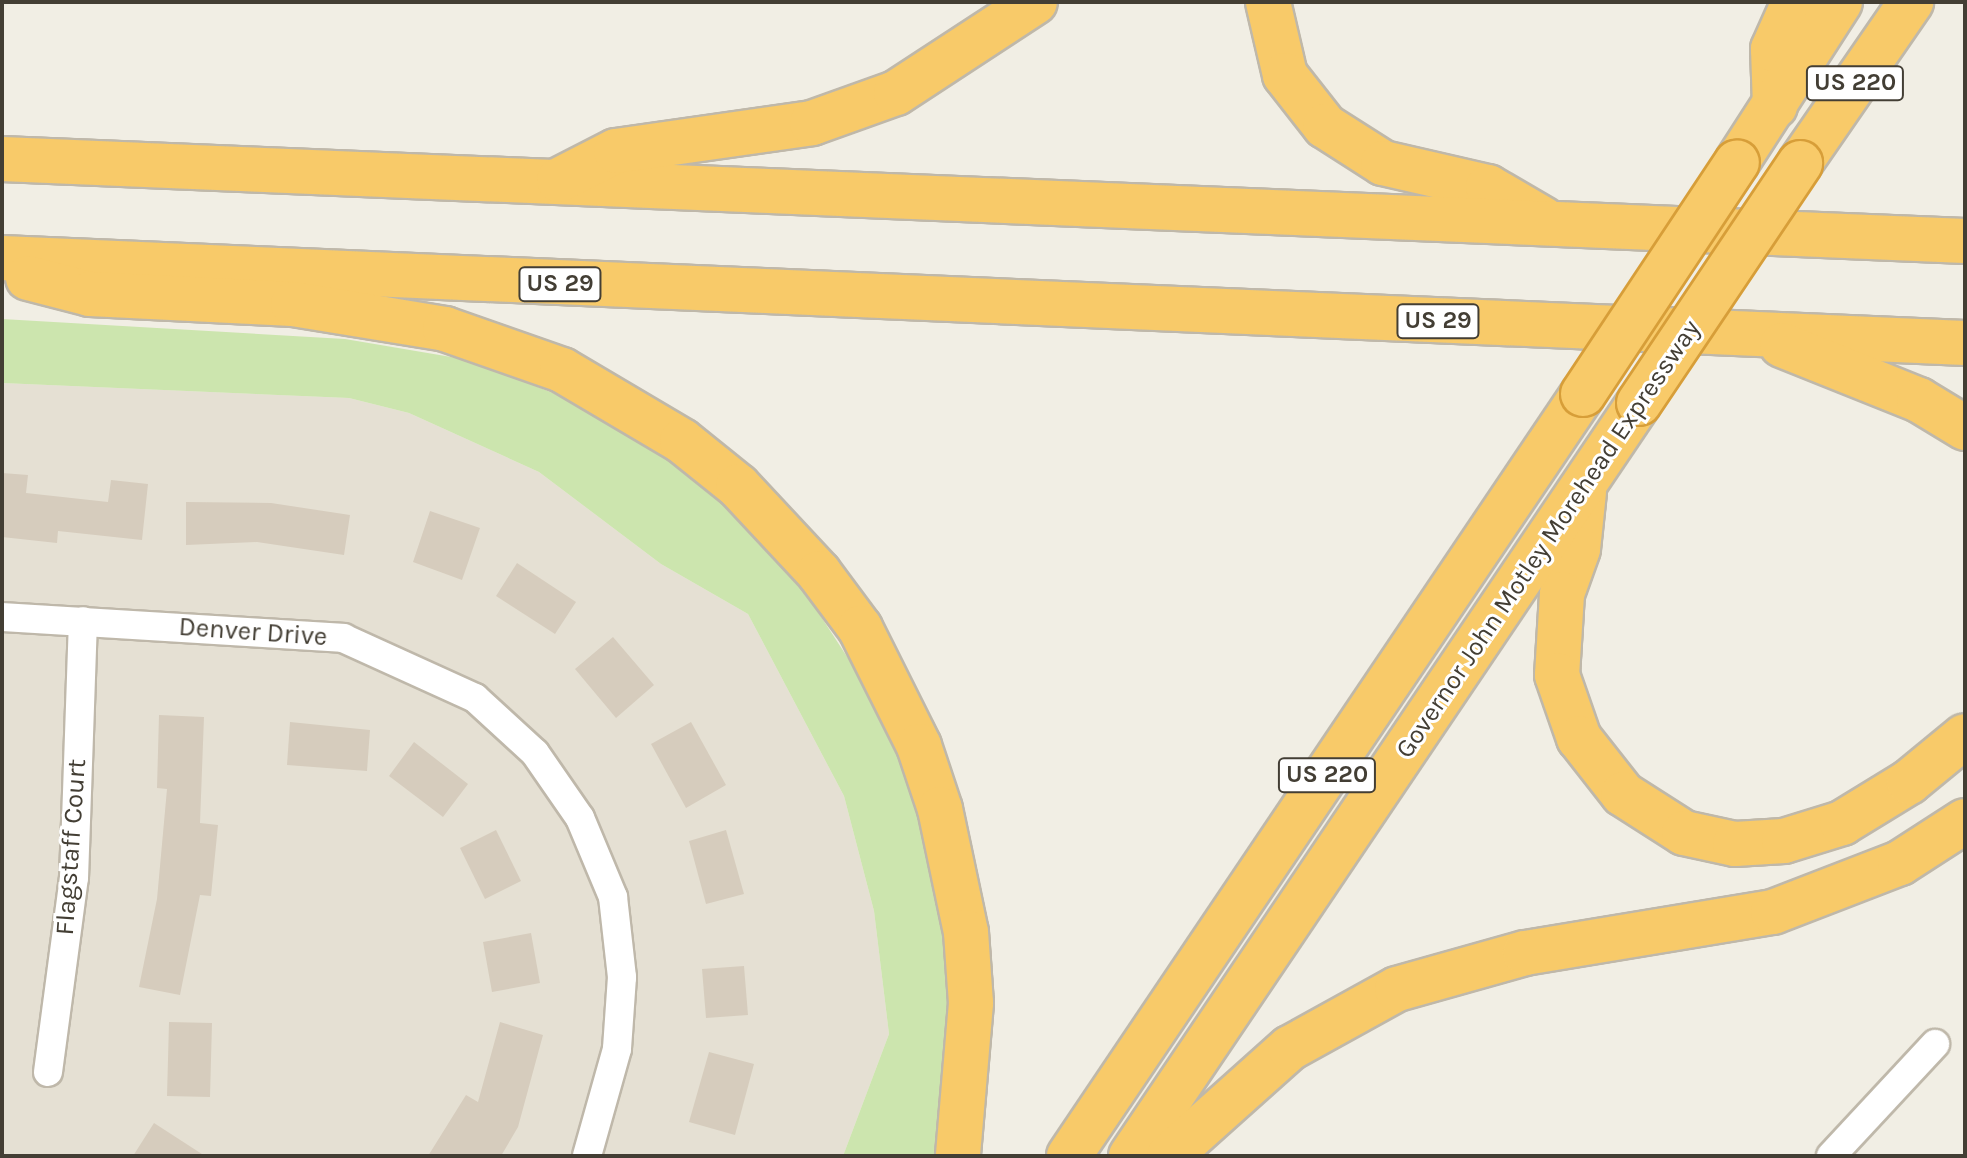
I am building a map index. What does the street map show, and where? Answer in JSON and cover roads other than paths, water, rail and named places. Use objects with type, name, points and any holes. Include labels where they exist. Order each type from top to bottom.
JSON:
[{"type":"highway","points":[[554,183],[616,151],[812,123],[896,93],[1035,2]]},
{"type":"highway","points":[[1268,2],[1285,75],[1325,126],[1383,163],[1488,187],[1548,222]]},
{"type":"highway","points":[[1775,106],[1773,49],[1794,2]]},
{"type":"highway","name":"Governor John Motley Morehead Expressway","points":[[1069,1156],[1583,394],[1775,106],[1840,2]]},
{"type":"highway","name":"Governor John Motley Morehead Expressway","points":[[1131,1156],[1911,2]]},
{"type":"highway","points":[[2,159],[1965,241]]},
{"type":"highway","name":"US 29","points":[[2,258],[1965,343]]},
{"type":"highway","points":[[2,272],[90,294],[293,304],[445,329],[562,370],[682,441],[738,486],[819,573],[860,628],[908,721],[940,809],[966,932],[971,1003],[958,1156]]},
{"type":"highway","points":[[1758,335],[1919,400],[1965,428]]},
{"type":"highway","points":[[1585,482],[1578,549],[1562,594],[1557,675],[1579,738],[1623,794],[1684,833],[1735,844],[1784,841],[1842,823],[1909,782],[1965,736]]},
{"type":"highway","points":[[1169,1156],[1290,1048],[1397,989],[1525,953],[1773,912],[1888,868],[1965,821]]},
{"type":"street","name":"Denver Drive","points":[[2,617],[343,638],[475,698],[535,753],[580,818],[613,897],[622,977],[617,1049],[587,1156]]},
{"type":"street","name":"Flagstaff Court","points":[[48,1072],[74,878],[83,621]]},
{"type":"street","points":[[1831,1156],[1935,1044]]}]
